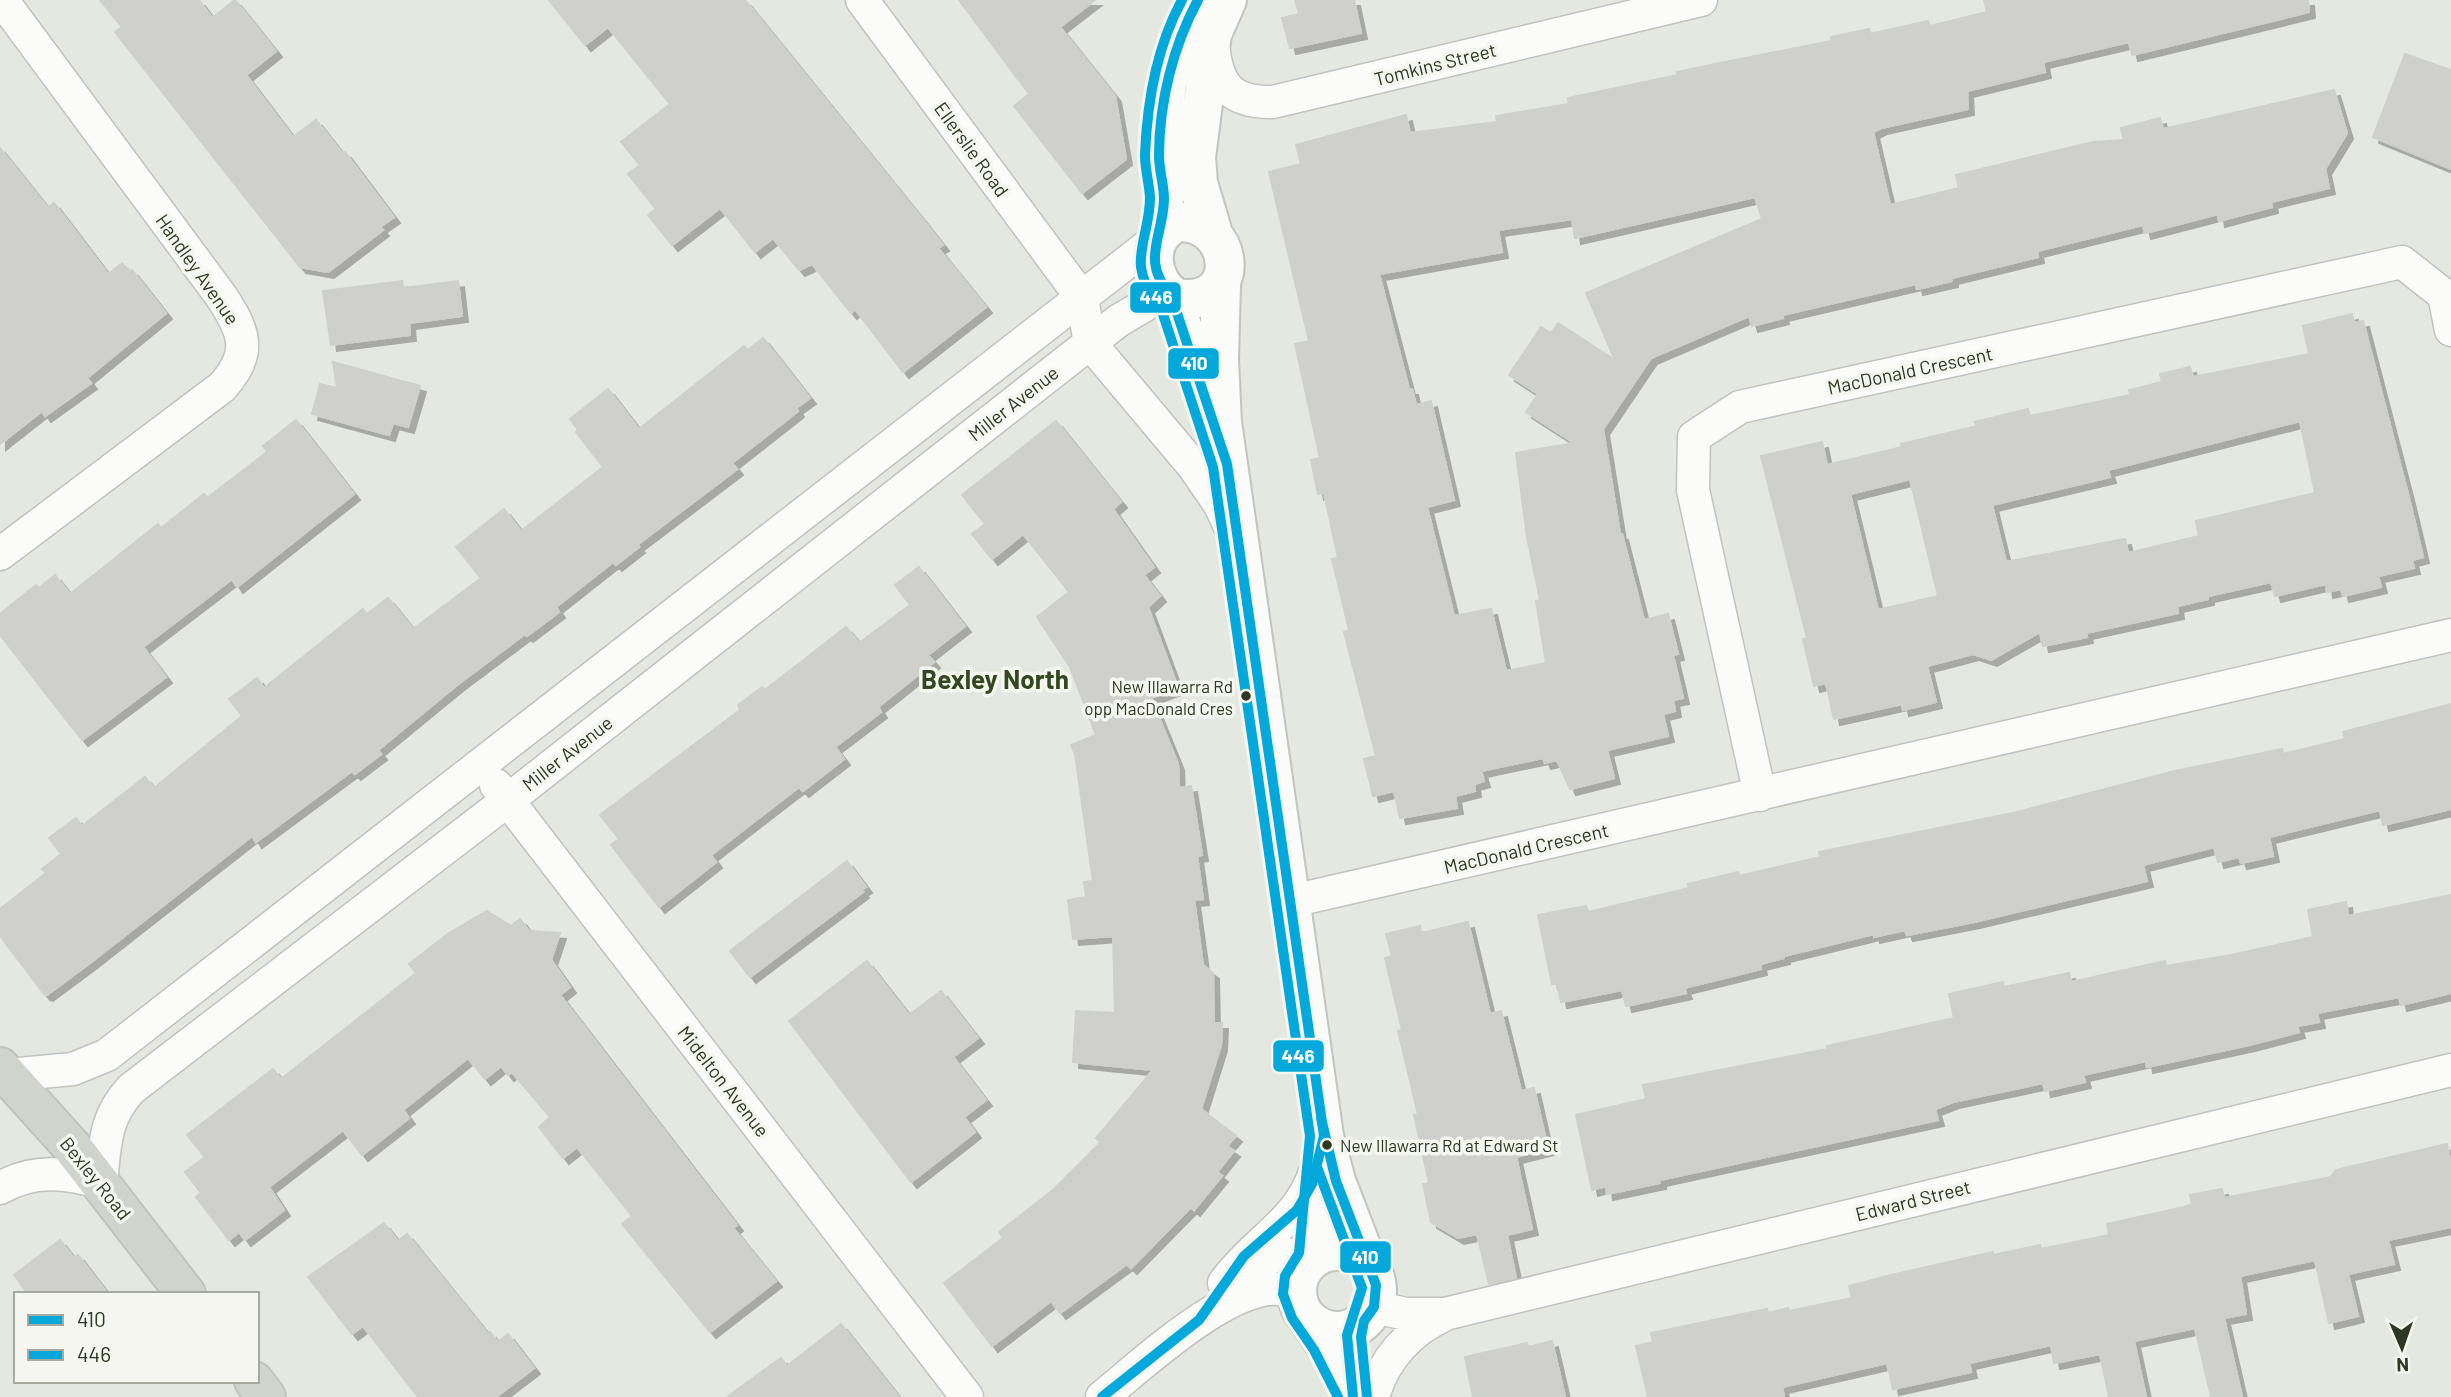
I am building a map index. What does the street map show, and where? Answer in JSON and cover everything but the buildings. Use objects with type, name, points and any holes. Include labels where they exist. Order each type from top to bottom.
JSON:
[{"type":"main road","points":[[1227,464],[1215,418],[1169,293],[1159,282],[1153,265],[1164,199],[1159,156],[1167,82],[1186,22],[1212,11],[1195,168],[1214,237],[1223,256],[1220,397],[1227,464],[1324,1136],[1370,1300],[1354,1328],[1333,1330],[1318,1325],[1306,1283],[1324,1136]]},
{"type":"main road","points":[[1159,236],[1172,224],[1185,222],[1203,227],[1214,237]]},
{"type":"main road","points":[[1169,293],[1182,299],[1197,299],[1214,292],[1222,284]]},
{"type":"main road","name":"Bexley Road","points":[[4,1071],[101,1183],[184,1292]]},
{"type":"main road","points":[[1306,1283],[1327,1253],[1344,1253],[1362,1262],[1370,1300],[1361,1346],[1367,1397]]},
{"type":"main road","points":[[1306,1283],[1353,1397]]},
{"type":"street","name":"Handley Avenue","points":[[0,554],[222,387],[239,366],[243,353],[238,324],[221,296],[2,0]]},
{"type":"street","name":"Ellerslie Road","points":[[862,0],[1082,298]]},
{"type":"street","name":"Tomkins Street","points":[[1212,11],[1217,67],[1231,92],[1251,102],[1291,99],[1701,0]]},
{"type":"street","name":"Miller Avenue","points":[[4,1071],[72,1069],[107,1055],[1159,236]]},
{"type":"street","name":"MacDonald Crescent","points":[[1760,795],[1693,489],[1694,438],[1717,422],[1740,407],[2402,262],[2444,295],[2451,330]]},
{"type":"street","name":"Miller Avenue","points":[[101,1183],[110,1119],[131,1089],[508,800],[1090,343],[1131,312],[1169,293]]},
{"type":"street","points":[[1082,298],[1090,343],[1194,467],[1220,505],[1239,548]]},
{"type":"street","name":"MacDonald Crescent","points":[[1292,901],[2451,635]]},
{"type":"street","name":"Midelton Avenue","points":[[481,765],[967,1397]]},
{"type":"street","name":"Edward Street","points":[[1370,1300],[1406,1314],[1445,1314],[2451,1070]]},
{"type":"street","points":[[1199,1320],[1244,1256],[1303,1202],[1316,1170],[1324,1136]]},
{"type":"street","points":[[0,1188],[42,1174],[67,1174],[101,1183]]},
{"type":"street","points":[[1102,1397],[1199,1320],[1236,1300],[1270,1288],[1286,1289],[1306,1283],[1294,1255],[1272,1255],[1240,1269],[1224,1283]]},
{"type":"street","points":[[1373,1397],[1390,1359],[1406,1337],[1445,1314]]},
{"type":"transit line","name":"446","points":[[1182,0],[1166,36],[1151,95],[1145,155],[1150,197],[1141,264],[1149,289],[1159,302],[1213,467],[1310,1136],[1299,1253],[1285,1276],[1283,1294],[1292,1318],[1314,1350],[1338,1397]]},
{"type":"transit line","name":"410","points":[[1102,1397],[1199,1320],[1244,1256],[1297,1210],[1312,1184],[1324,1136],[1227,464],[1171,295],[1162,283],[1155,260],[1164,199],[1159,156],[1165,95],[1181,36],[1198,0]]},
{"type":"transit line","name":"410","points":[[1321,1118],[1336,1181],[1376,1285],[1374,1307],[1364,1321],[1361,1337],[1367,1397]]},
{"type":"transit line","name":"446","points":[[1317,1167],[1362,1288],[1347,1335],[1353,1397]]},
{"type":"place","name":"New Illawarra Rd opp MacDonald Cres","points":[[1246,696]]},
{"type":"place","name":"New Illawarra Rd at Edward St","points":[[1327,1145]]},
{"type":"district","name":"Bexley North","points":[[995,678]]}]
